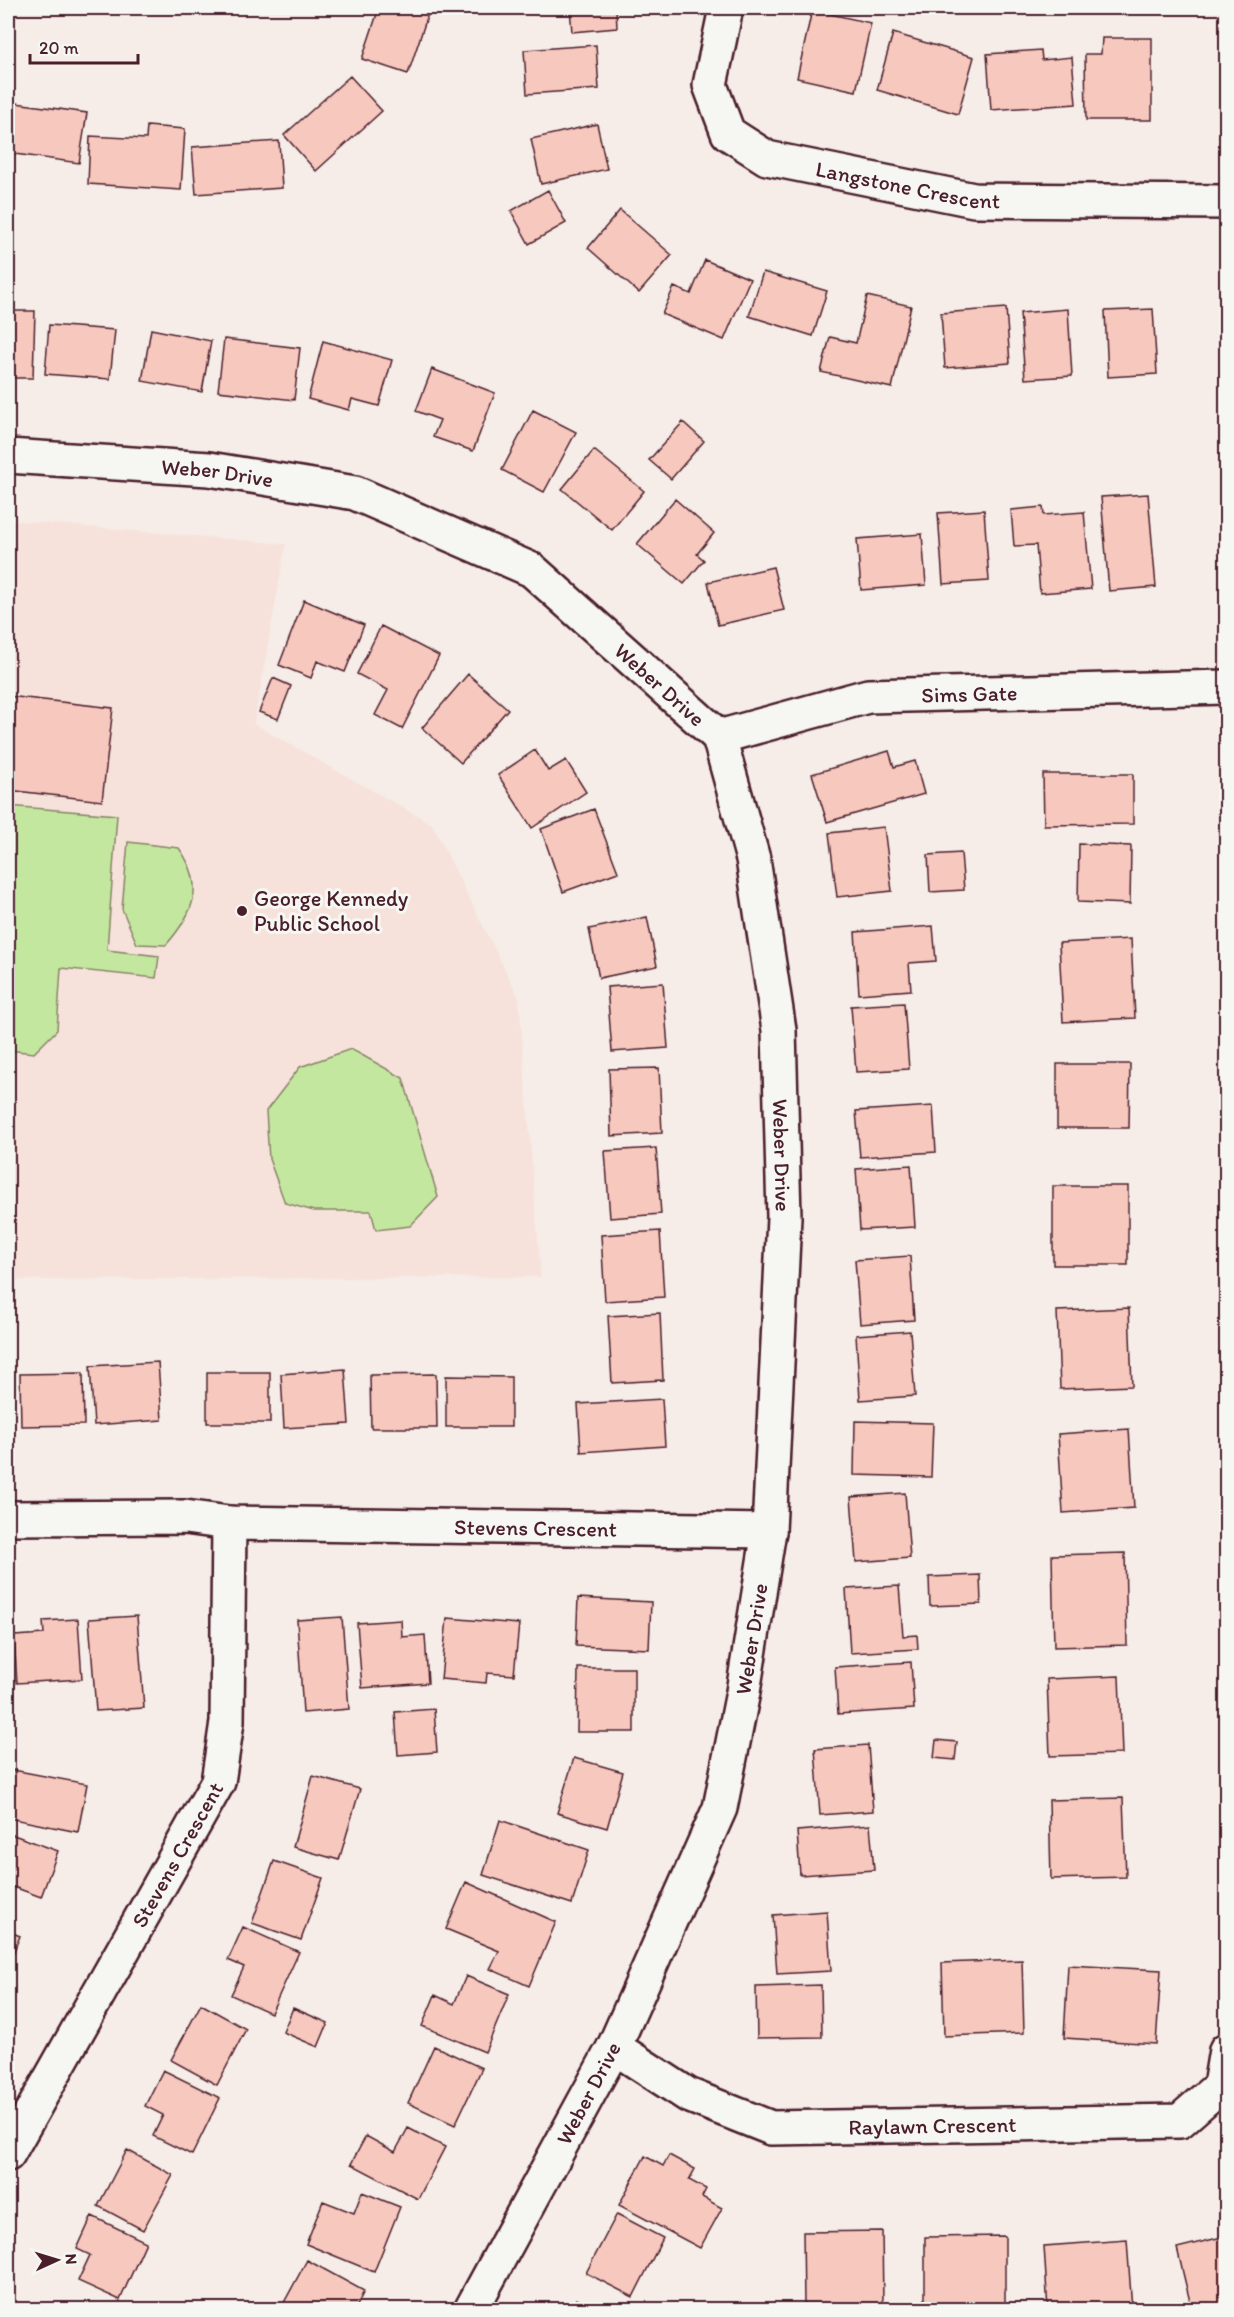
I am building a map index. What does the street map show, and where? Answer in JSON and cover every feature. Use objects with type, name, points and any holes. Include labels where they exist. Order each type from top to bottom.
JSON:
[{"type":"street","name":"Langstone Crescent","points":[[726,8],[710,85],[728,133],[767,158],[974,200],[1227,202]]},
{"type":"street","name":"Weber Drive","points":[[8,456],[209,469],[356,494],[532,570],[719,737],[753,858],[779,1030],[784,1217],[769,1531],[743,1692],[720,1808],[614,2047],[471,2310]]},
{"type":"street","name":"Sims Gate","points":[[719,737],[867,696],[1227,687]]},
{"type":"street","name":"Stevens Crescent","points":[[8,1518],[185,1518],[229,1523],[769,1531]]},
{"type":"street","name":"Stevens Crescent","points":[[8,2154],[218,1782],[227,1722],[229,1523]]},
{"type":"street","name":"Raylawn Crescent","points":[[614,2047],[688,2095],[771,2128],[1180,2121],[1220,2086],[1227,2050]]},
{"type":"shaded area","name":"George Kennedy Public School","points":[[8,520],[286,544],[254,724],[432,824],[519,998],[541,1277],[8,1280]]},
{"type":"green space","points":[[8,806],[117,815],[107,950],[159,956],[156,978],[61,968],[57,1030],[34,1053],[8,1050]]},
{"type":"green space","points":[[128,842],[179,848],[192,875],[194,887],[190,910],[184,922],[166,945],[137,944],[122,909]]},
{"type":"green space","points":[[351,1049],[403,1078],[438,1197],[410,1226],[376,1230],[371,1211],[314,1211],[285,1203],[269,1159],[266,1111],[300,1067]]},
{"type":"building","points":[[379,8],[430,8],[408,74],[362,59]]},
{"type":"building","points":[[570,8],[616,8],[617,28],[572,32]]},
{"type":"building","points":[[812,10],[871,23],[856,91],[797,78]]},
{"type":"building","points":[[893,33],[974,57],[958,114],[877,90]]},
{"type":"building","points":[[1102,38],[1152,38],[1152,120],[1086,120],[1085,54],[1101,54]]},
{"type":"building","points":[[596,45],[599,89],[527,94],[524,50]]},
{"type":"building","points":[[1041,50],[1042,60],[1072,57],[1076,104],[991,110],[987,54]]},
{"type":"building","points":[[350,76],[382,111],[316,171],[284,135]]},
{"type":"building","points":[[16,103],[87,113],[79,163],[8,153]]},
{"type":"building","points":[[597,124],[607,169],[541,184],[531,139]]},
{"type":"building","points":[[147,126],[185,129],[181,190],[88,184],[90,136],[146,139]]},
{"type":"building","points":[[279,141],[282,188],[196,194],[192,147]]},
{"type":"building","points":[[548,190],[566,223],[529,244],[511,211]]},
{"type":"building","points":[[620,210],[672,255],[639,293],[588,248]]},
{"type":"building","points":[[705,260],[750,279],[724,340],[662,314],[674,287],[691,294]]},
{"type":"building","points":[[763,272],[827,291],[813,336],[749,316]]},
{"type":"building","points":[[867,296],[911,306],[892,388],[821,372],[830,337],[856,343]]},
{"type":"building","points":[[1006,308],[1010,363],[945,368],[941,313]]},
{"type":"building","points":[[1068,309],[1072,376],[1025,379],[1020,313]]},
{"type":"building","points":[[1153,309],[1157,374],[1108,377],[1105,311]]},
{"type":"building","points":[[8,311],[35,311],[33,378],[8,378]]},
{"type":"building","points":[[49,325],[115,330],[110,379],[45,374]]},
{"type":"building","points":[[151,329],[211,341],[202,392],[142,381]]},
{"type":"building","points":[[224,339],[300,348],[294,400],[218,391]]},
{"type":"building","points":[[323,341],[392,360],[379,406],[352,399],[349,410],[308,399]]},
{"type":"building","points":[[432,369],[495,393],[473,451],[433,437],[440,420],[416,411]]},
{"type":"building","points":[[533,410],[576,432],[544,492],[502,470]]},
{"type":"building","points":[[683,422],[704,441],[671,479],[649,460]]},
{"type":"building","points":[[594,450],[644,491],[612,530],[562,489]]},
{"type":"building","points":[[1148,494],[1156,587],[1109,591],[1101,497]]},
{"type":"building","points":[[675,499],[714,533],[697,554],[704,560],[684,584],[637,544]]},
{"type":"building","points":[[1043,507],[1044,515],[1084,512],[1091,589],[1040,593],[1036,545],[1014,546],[1011,510]]},
{"type":"building","points":[[984,510],[989,581],[943,584],[938,513]]},
{"type":"building","points":[[922,534],[926,585],[861,590],[857,539]]},
{"type":"building","points":[[773,567],[784,610],[718,625],[708,582]]},
{"type":"building","points":[[304,600],[364,625],[345,672],[317,661],[311,678],[279,665]]},
{"type":"building","points":[[381,626],[439,656],[402,729],[375,715],[388,690],[357,674]]},
{"type":"building","points":[[468,674],[508,709],[461,763],[422,728]]},
{"type":"building","points":[[273,678],[291,686],[278,719],[259,712]]},
{"type":"building","points":[[8,696],[113,708],[102,801],[8,790]]},
{"type":"building","points":[[535,750],[548,771],[566,760],[586,792],[532,828],[498,775]]},
{"type":"building","points":[[889,751],[894,767],[915,761],[924,794],[827,822],[812,774]]},
{"type":"building","points":[[1043,774],[1133,774],[1133,824],[1044,825]]},
{"type":"building","points":[[594,809],[618,872],[563,892],[541,829]]},
{"type":"building","points":[[884,827],[892,891],[837,897],[829,833]]},
{"type":"building","points":[[1079,844],[1131,846],[1130,904],[1078,902]]},
{"type":"building","points":[[961,853],[964,890],[930,892],[928,855]]},
{"type":"building","points":[[647,917],[657,966],[599,978],[589,929]]},
{"type":"building","points":[[933,926],[936,961],[909,963],[911,990],[859,994],[855,932]]},
{"type":"building","points":[[1131,939],[1135,1018],[1063,1022],[1059,943]]},
{"type":"building","points":[[663,983],[668,1048],[612,1052],[607,987]]},
{"type":"building","points":[[904,1003],[909,1069],[856,1072],[851,1006]]},
{"type":"building","points":[[1057,1064],[1130,1064],[1129,1128],[1057,1128]]},
{"type":"building","points":[[659,1068],[662,1133],[611,1136],[609,1069]]},
{"type":"building","points":[[933,1106],[936,1152],[860,1157],[856,1111]]},
{"type":"building","points":[[656,1148],[661,1214],[610,1218],[605,1151]]},
{"type":"building","points":[[911,1165],[915,1227],[860,1230],[856,1169]]},
{"type":"building","points":[[1053,1186],[1128,1186],[1128,1265],[1053,1265]]},
{"type":"building","points":[[660,1231],[664,1297],[605,1301],[601,1235]]},
{"type":"building","points":[[910,1256],[914,1320],[860,1324],[855,1260]]},
{"type":"building","points":[[1129,1308],[1132,1386],[1060,1389],[1057,1311]]},
{"type":"building","points":[[660,1313],[663,1380],[612,1383],[608,1316]]},
{"type":"building","points":[[910,1331],[915,1396],[860,1400],[856,1335]]},
{"type":"building","points":[[158,1362],[162,1420],[94,1425],[90,1366]]},
{"type":"building","points":[[345,1369],[349,1424],[284,1428],[281,1374]]},
{"type":"building","points":[[207,1372],[270,1372],[270,1423],[207,1423]]},
{"type":"building","points":[[83,1373],[84,1425],[21,1426],[20,1374]]},
{"type":"building","points":[[436,1374],[437,1428],[371,1428],[370,1375]]},
{"type":"building","points":[[446,1376],[511,1377],[511,1427],[446,1427]]},
{"type":"building","points":[[662,1399],[665,1446],[581,1452],[578,1404]]},
{"type":"building","points":[[855,1421],[933,1423],[931,1477],[854,1475]]},
{"type":"building","points":[[1129,1429],[1134,1508],[1063,1513],[1058,1434]]},
{"type":"building","points":[[905,1493],[910,1558],[856,1562],[851,1497]]},
{"type":"building","points":[[1125,1553],[1127,1645],[1054,1647],[1052,1555]]},
{"type":"building","points":[[980,1575],[981,1604],[930,1606],[929,1577]]},
{"type":"building","points":[[899,1586],[903,1636],[917,1635],[918,1649],[850,1653],[846,1589]]},
{"type":"building","points":[[578,1598],[651,1602],[649,1649],[576,1646]]},
{"type":"building","points":[[137,1616],[144,1708],[96,1711],[89,1619]]},
{"type":"building","points":[[342,1617],[349,1709],[303,1713],[297,1620]]},
{"type":"building","points":[[447,1618],[519,1624],[514,1675],[487,1673],[486,1683],[441,1679]]},
{"type":"building","points":[[78,1619],[82,1679],[17,1683],[14,1636],[44,1634],[43,1621]]},
{"type":"building","points":[[401,1620],[402,1637],[425,1635],[428,1683],[362,1688],[357,1623]]},
{"type":"building","points":[[911,1662],[914,1709],[838,1714],[835,1667]]},
{"type":"building","points":[[578,1668],[634,1668],[634,1732],[577,1732]]},
{"type":"building","points":[[1119,1676],[1122,1754],[1050,1756],[1047,1679]]},
{"type":"building","points":[[434,1709],[437,1752],[398,1755],[395,1712]]},
{"type":"building","points":[[936,1740],[957,1742],[955,1760],[934,1758]]},
{"type":"building","points":[[868,1745],[873,1811],[820,1815],[815,1749]]},
{"type":"building","points":[[574,1758],[623,1772],[607,1828],[557,1813]]},
{"type":"building","points":[[13,1770],[87,1784],[78,1832],[8,1818],[8,1799]]},
{"type":"building","points":[[313,1776],[360,1789],[339,1860],[293,1847]]},
{"type":"building","points":[[1123,1798],[1126,1877],[1051,1879],[1049,1800]]},
{"type":"building","points":[[500,1820],[589,1850],[572,1904],[483,1875]]},
{"type":"building","points":[[870,1825],[874,1870],[800,1875],[797,1831]]},
{"type":"building","points":[[8,1833],[58,1851],[41,1897],[8,1885]]},
{"type":"building","points":[[274,1861],[323,1878],[301,1940],[252,1923]]},
{"type":"building","points":[[466,1882],[556,1922],[529,1986],[490,1969],[499,1951],[446,1929]]},
{"type":"building","points":[[827,1911],[831,1971],[777,1974],[773,1915]]},
{"type":"building","points":[[243,1927],[299,1952],[271,2013],[231,1995],[244,1967],[228,1960]]},
{"type":"building","points":[[8,1931],[20,1936],[8,1966]]},
{"type":"building","points":[[1022,1960],[1024,2033],[944,2036],[942,1963]]},
{"type":"building","points":[[1068,1965],[1161,1970],[1156,2044],[1064,2038]]},
{"type":"building","points":[[466,1976],[509,1994],[485,2052],[422,2026],[435,1995],[454,2004]]},
{"type":"building","points":[[821,1985],[822,2037],[757,2038],[756,1987]]},
{"type":"building","points":[[201,2004],[246,2029],[217,2085],[171,2060]]},
{"type":"building","points":[[293,2008],[328,2023],[318,2047],[283,2032]]},
{"type":"building","points":[[434,2046],[482,2068],[455,2125],[408,2103]]},
{"type":"building","points":[[163,2070],[220,2098],[192,2155],[153,2136],[163,2115],[145,2106]]},
{"type":"building","points":[[408,2128],[445,2147],[418,2199],[351,2164],[366,2136],[395,2152]]},
{"type":"building","points":[[127,2150],[173,2175],[143,2230],[98,2206]]},
{"type":"building","points":[[669,2155],[695,2169],[689,2180],[706,2189],[702,2197],[722,2208],[700,2248],[619,2205],[645,2156],[663,2166]]},
{"type":"building","points":[[362,2192],[400,2207],[374,2272],[306,2244],[323,2201],[354,2213]]},
{"type":"building","points":[[617,2214],[663,2238],[633,2297],[586,2273]]},
{"type":"building","points":[[92,2216],[146,2242],[120,2300],[78,2281],[90,2255],[77,2249]]},
{"type":"building","points":[[882,2231],[883,2303],[804,2304],[803,2232]]},
{"type":"building","points":[[1005,2236],[1005,2309],[925,2310],[925,2237]]},
{"type":"building","points":[[1226,2236],[1226,2308],[1192,2310],[1177,2248]]},
{"type":"building","points":[[1127,2240],[1132,2310],[1048,2310],[1044,2246]]},
{"type":"building","points":[[307,2260],[364,2291],[355,2310],[280,2310]]},
{"type":"building","points":[[576,2299],[599,2310],[571,2310]]},
{"type":"place","name":"George Kennedy Public School","points":[[242,911]]}]
